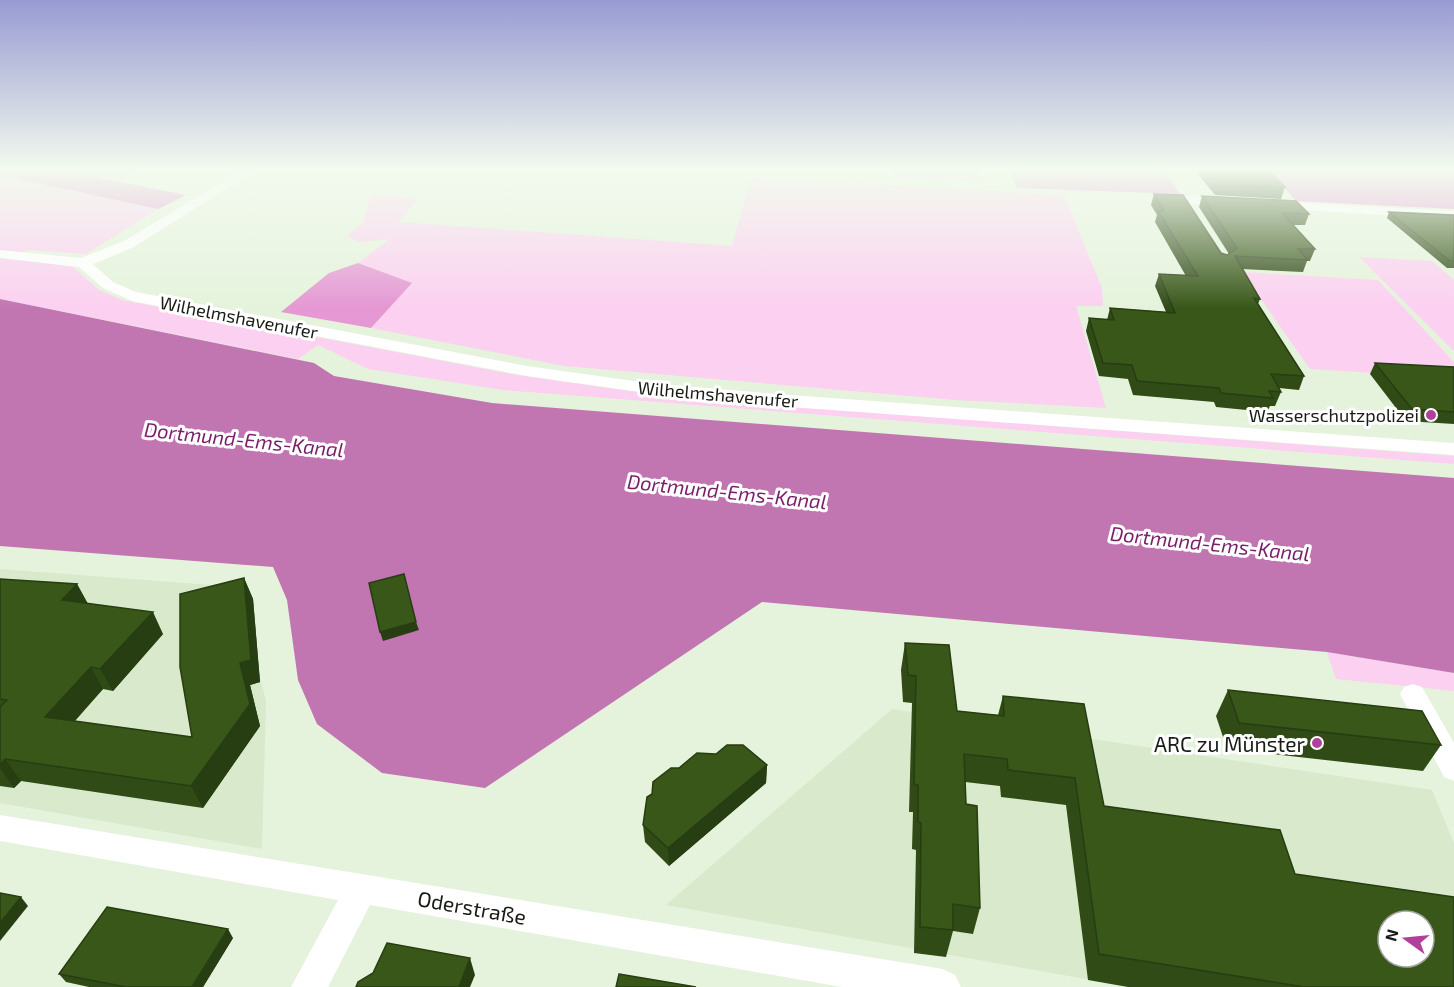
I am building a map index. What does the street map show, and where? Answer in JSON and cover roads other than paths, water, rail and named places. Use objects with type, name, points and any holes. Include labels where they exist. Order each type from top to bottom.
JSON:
[{"type":"street","points":[[0,255],[83,263],[129,244],[175,216]]},
{"type":"street","name":"Wilhelmshavenufer","points":[[83,263],[108,285],[132,296],[527,371],[648,388],[799,402],[1454,449]]},
{"type":"street","points":[[1413,694],[1454,770]]},
{"type":"street","name":"Oderstraße","points":[[0,828],[943,987]]},
{"type":"street","points":[[309,987],[362,888]]},
{"type":"water","name":"Dortmund-Ems-Kanal","points":[[0,299],[314,363],[334,376],[492,403],[1454,478],[1454,673],[1327,652],[762,602],[485,788],[382,773],[317,724],[298,680],[287,600],[273,567],[0,546]]},
{"type":"place","name":"Wasserschutzpolizei","points":[[1431,415]]},
{"type":"place","name":"ARC zu Münster","points":[[1317,743]]}]
